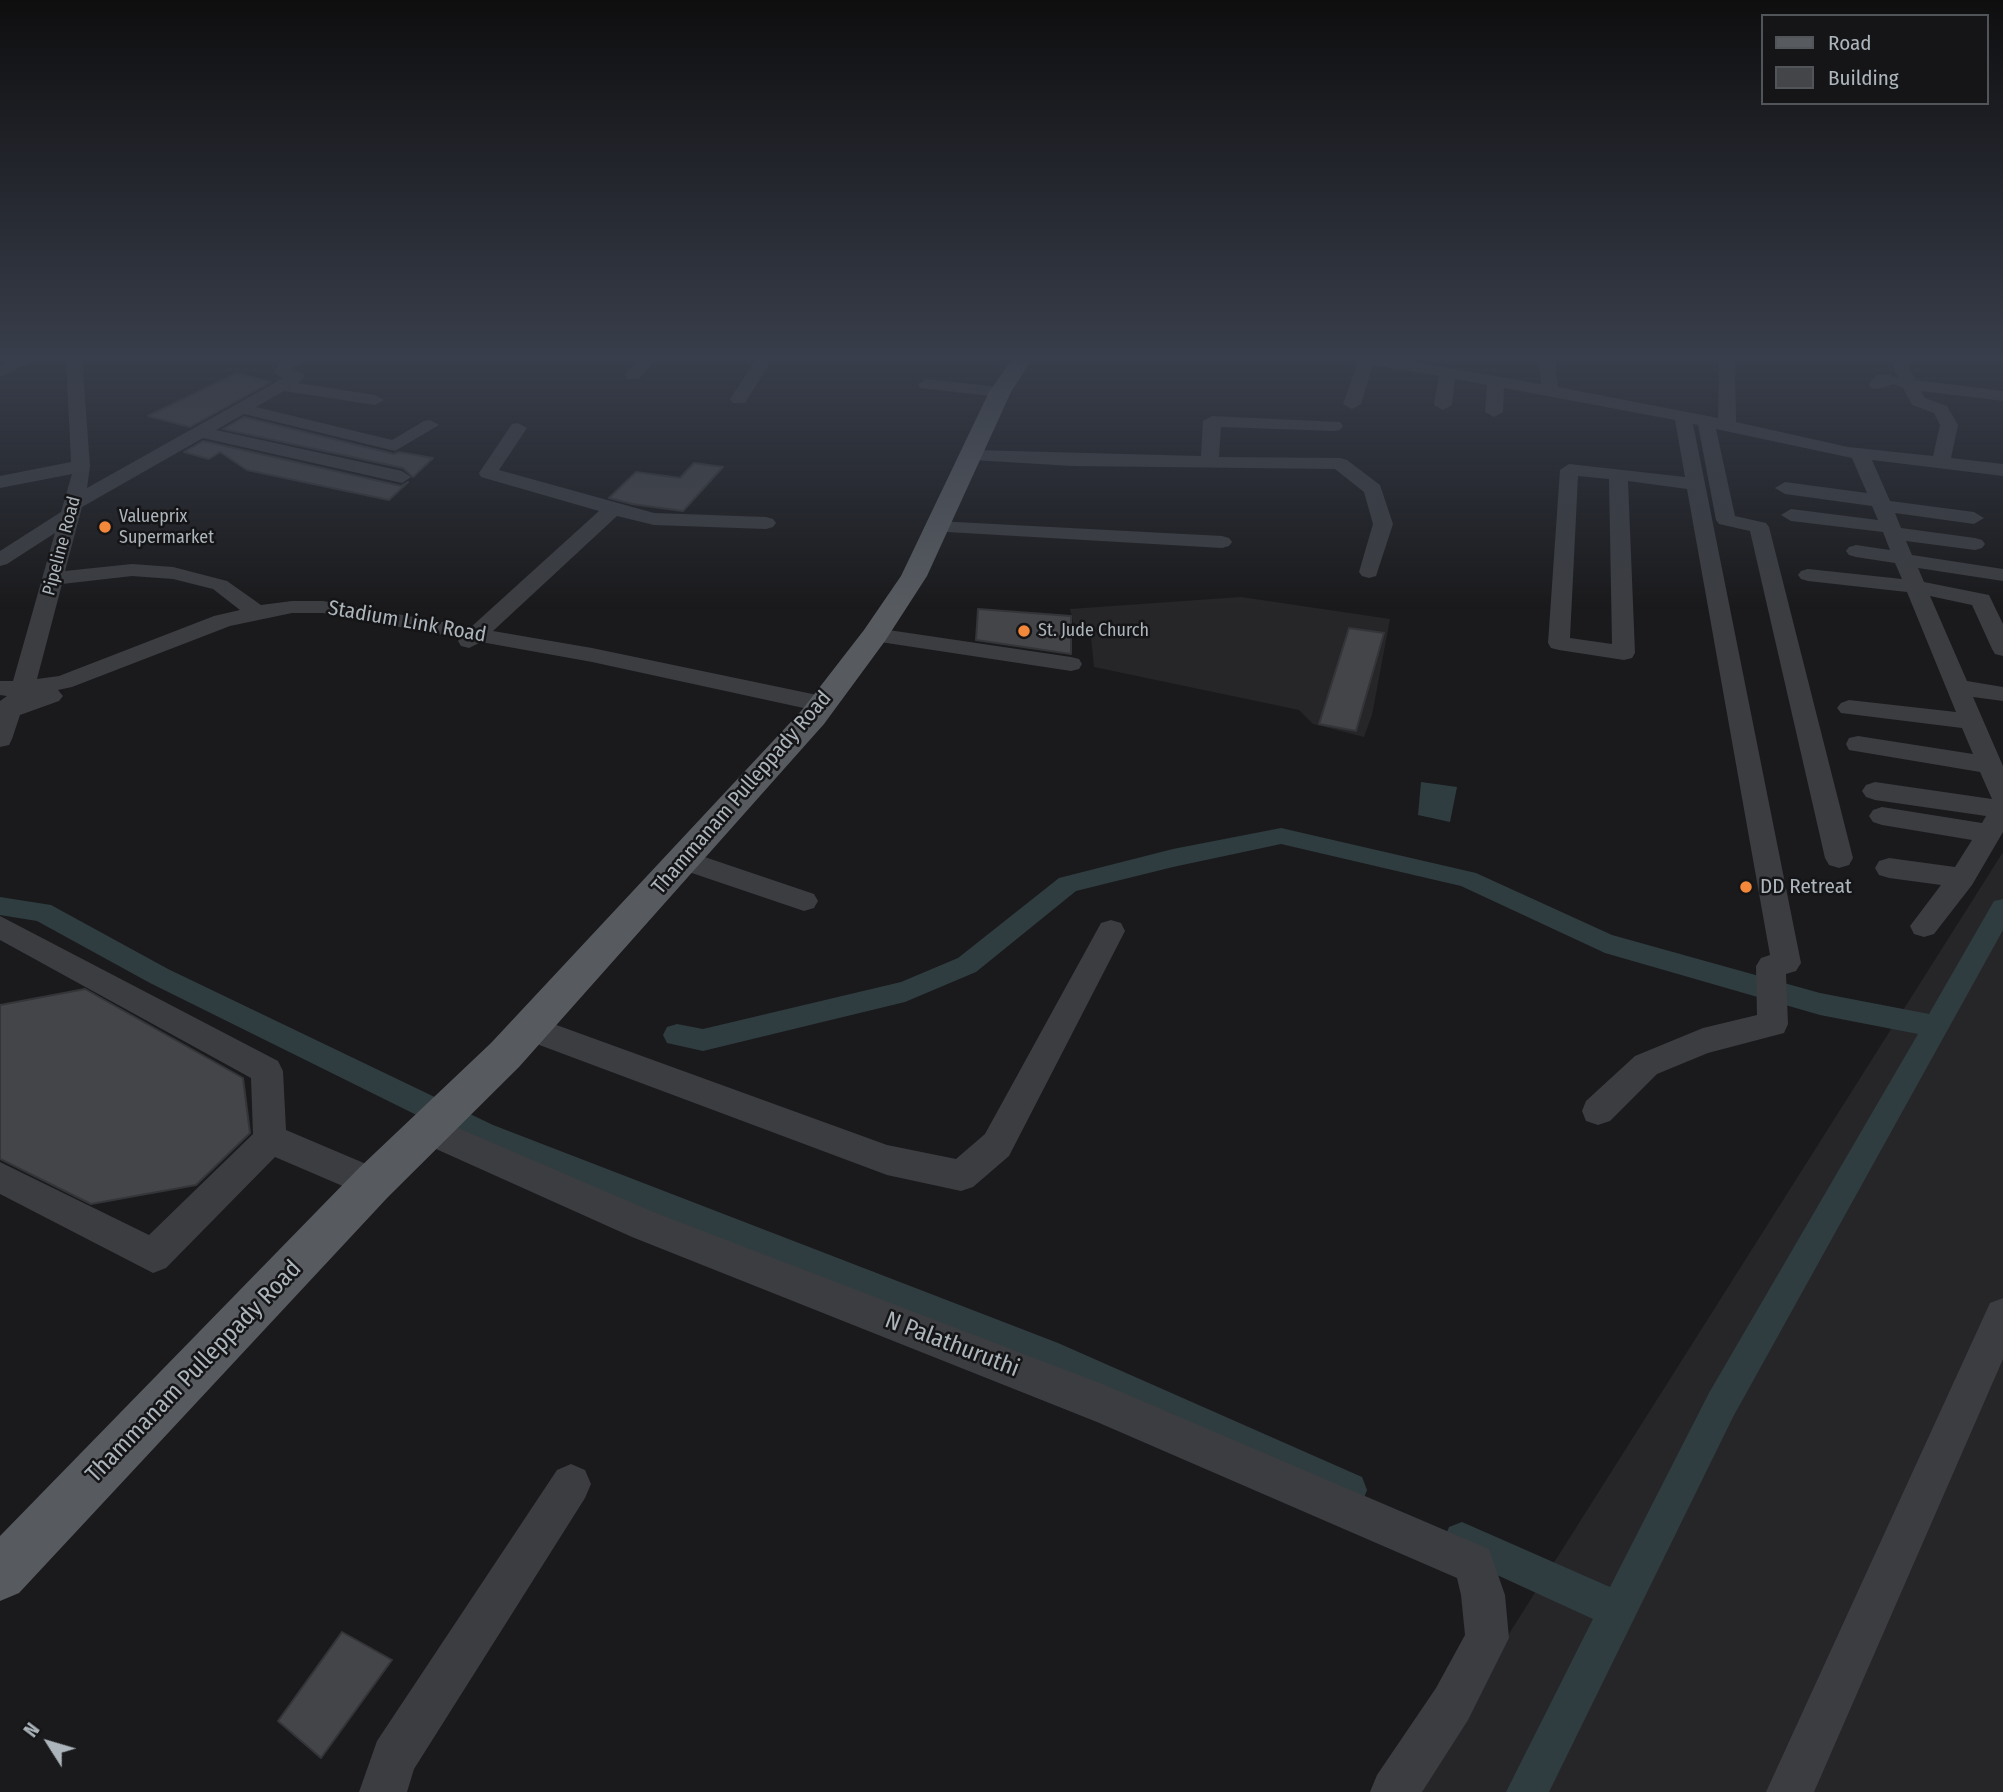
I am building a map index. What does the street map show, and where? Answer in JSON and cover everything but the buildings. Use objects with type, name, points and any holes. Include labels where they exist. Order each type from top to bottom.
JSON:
[{"type":"main road","name":"Thammanam Pulleppady Road","points":[[0,1574],[381,1177],[517,1042],[817,711],[876,635],[914,576],[979,442]]},
{"type":"main road","name":"Thammanam Pulleppady Road","points":[[381,1177],[420,1116],[462,1074],[517,1042]]},
{"type":"street","name":"Pipeline Road","points":[[0,739],[8,699],[56,578],[81,466],[79,442]]},
{"type":"street","points":[[0,560],[72,509],[185,442]]},
{"type":"street","points":[[244,442],[401,477]]},
{"type":"street","points":[[377,442],[395,446],[402,442]]},
{"type":"street","points":[[509,442],[488,472],[654,519],[766,523]]},
{"type":"street","points":[[1210,461],[1211,442]]},
{"type":"street","points":[[1598,1111],[1646,1065],[1703,1041],[1773,1024],[1771,966],[1786,963],[1688,442]]},
{"type":"street","points":[[1719,442],[1726,520],[1759,527],[1839,858]]},
{"type":"street","points":[[1801,442],[1860,454],[2003,470]]},
{"type":"street","points":[[1941,464],[1946,442]]},
{"type":"street","points":[[1860,454],[2003,796]]},
{"type":"street","points":[[973,455],[1072,460],[1340,464],[1373,489],[1379,506],[1383,524],[1369,572]]},
{"type":"street","points":[[0,482],[81,466]]},
{"type":"street","points":[[1618,474],[1624,653],[1559,643],[1569,470],[1618,474],[1695,484]]},
{"type":"street","points":[[1785,488],[1975,544]]},
{"type":"street","points":[[473,638],[613,509]]},
{"type":"street","points":[[1791,515],[1974,518]]},
{"type":"street","points":[[937,527],[1222,542]]},
{"type":"street","points":[[1856,551],[2003,575]]},
{"type":"street","points":[[56,578],[82,552]]},
{"type":"street","points":[[56,578],[132,570],[173,573],[220,584],[257,612]]},
{"type":"street","points":[[1808,575],[1916,587],[1981,600],[2000,636]]},
{"type":"street","name":"Stadium Link Road","points":[[8,699],[64,682],[197,630],[257,612],[292,607],[323,607],[817,711]]},
{"type":"street","name":"Stadium Link Road","points":[[8,699],[122,670],[200,638],[268,620],[312,620],[473,638]]},
{"type":"street","points":[[876,635],[1071,664]]},
{"type":"street","points":[[1957,687],[2003,694]]},
{"type":"street","points":[[1849,708],[1972,721]]},
{"type":"street","points":[[1858,744],[1990,765]]},
{"type":"street","points":[[1879,803],[1998,817],[1962,878],[1924,926]]},
{"type":"street","points":[[684,860],[804,901]]},
{"type":"street","points":[[1889,869],[1962,878]]},
{"type":"street","points":[[0,928],[267,1071],[270,1139],[153,1256],[0,1177]]},
{"type":"street","points":[[517,1042],[887,1160],[961,1176],[997,1145],[1111,931]]},
{"type":"street","name":"N Palathuruthi","points":[[428,1130],[644,1225],[1105,1405],[1474,1564],[1483,1595],[1487,1638],[1452,1704],[1394,1792]]},
{"type":"street","points":[[270,1139],[381,1177]]},
{"type":"street","points":[[1790,1792],[2003,1316]]},
{"type":"street","points":[[383,1792],[394,1758],[571,1485]]},
{"type":"shaded area","points":[[1241,597],[1390,619],[1372,715],[1364,737],[1313,724],[1299,710],[1094,667],[1090,627],[1078,626],[1073,622],[1070,609]]},
{"type":"shaded area","points":[[1421,782],[1457,787],[1450,822],[1418,815]]},
{"type":"shaded area","points":[[2003,852],[2003,1792],[1409,1792]]},
{"type":"waterway","points":[[677,1035],[703,1040],[905,991],[967,965],[1068,884],[1173,858],[1281,836],[1467,879],[1605,943],[1820,1004],[1936,1026]]},
{"type":"waterway","points":[[0,906],[42,912],[159,976],[483,1134],[1058,1360],[1349,1490]]},
{"type":"waterway","points":[[1527,1792],[1721,1405],[2003,908]]},
{"type":"waterway","points":[[1462,1540],[1618,1610]]},
{"type":"place","name":"Valueprix Supermarket","points":[[105,527]]},
{"type":"place","name":"St. Jude Church","points":[[1024,631]]},
{"type":"place","name":"DD Retreat","points":[[1746,887]]}]
